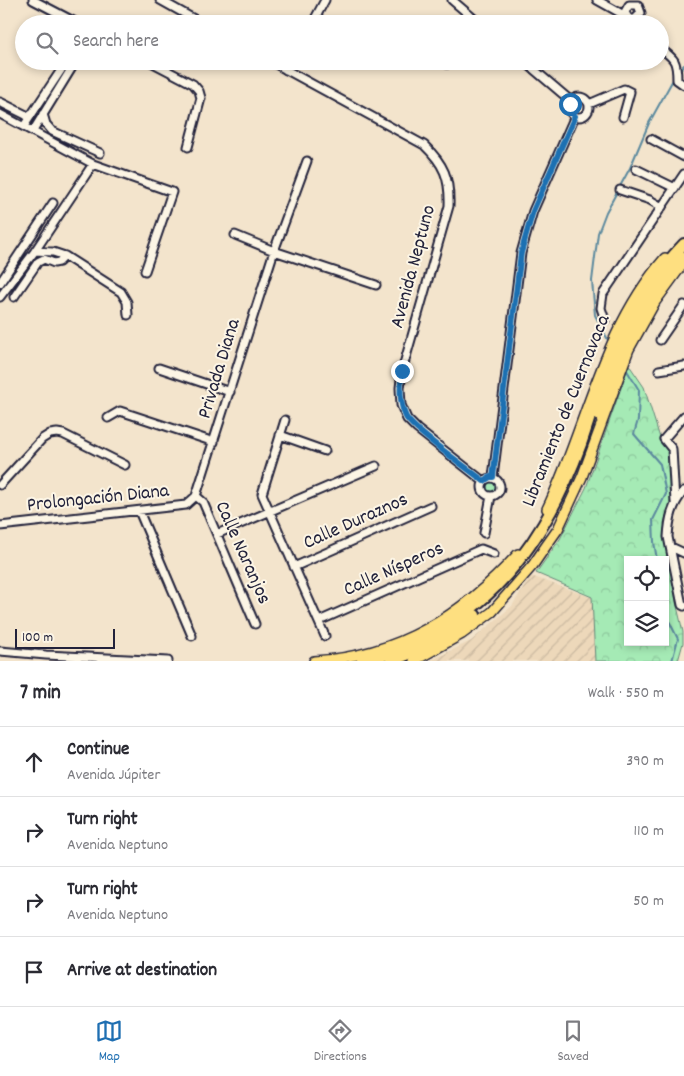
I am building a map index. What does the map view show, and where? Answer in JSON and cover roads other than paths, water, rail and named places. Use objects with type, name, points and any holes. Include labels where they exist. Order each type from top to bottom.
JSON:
[{"type":"highway","points":[[362,661],[375,659],[399,650],[456,621],[481,601],[523,557],[546,522],[570,472],[632,313],[656,275],[684,244]]},
{"type":"highway","points":[[621,344],[662,281],[684,257]]},
{"type":"highway","points":[[391,661],[428,645],[459,627],[492,600],[528,561],[552,526],[566,497],[610,370]]},
{"type":"main road","name":"Libramiento de Cuernavaca","points":[[621,344],[643,286],[652,272],[684,238]]},
{"type":"main road","name":"Libramiento de Cuernavaca","points":[[621,344],[684,263]]},
{"type":"main road","name":"Libramiento de Cuernavaca","points":[[314,661],[374,651],[423,631],[452,615],[497,577],[519,553],[545,513],[610,370]]},
{"type":"main road","name":"Libramiento de Cuernavaca","points":[[414,661],[462,634],[492,612],[533,565],[558,529],[582,476],[610,370]]},
{"type":"street","points":[[33,0],[62,15]]},
{"type":"street","points":[[160,0],[187,15]]},
{"type":"street","points":[[317,15],[326,0]]},
{"type":"street","points":[[452,0],[466,15]]},
{"type":"street","points":[[597,0],[621,15]]},
{"type":"street","points":[[626,15],[625,12],[629,5],[640,2],[640,15]]},
{"type":"street","points":[[669,54],[674,58],[677,66],[677,80],[684,85]]},
{"type":"street","points":[[24,126],[61,70]]},
{"type":"street","points":[[33,131],[70,70]]},
{"type":"street","points":[[166,70],[193,84],[199,91],[201,98],[188,147]]},
{"type":"street","name":"Avenida Neptuno","points":[[286,70],[424,146],[436,156],[445,172],[450,188],[449,206],[402,371],[401,405],[407,419],[484,481]]},
{"type":"street","points":[[535,70],[571,101]]},
{"type":"street","points":[[589,104],[624,89],[630,92],[623,117]]},
{"type":"street","points":[[579,97],[589,104],[589,110],[586,115],[579,117],[575,116],[569,108],[571,101],[579,97]]},
{"type":"street","points":[[0,102],[30,117]]},
{"type":"street","points":[[0,114],[93,164],[172,192],[145,271]]},
{"type":"street","points":[[43,114],[46,124],[52,131],[100,153]]},
{"type":"street","points":[[493,477],[521,253],[533,211],[575,116]]},
{"type":"street","points":[[651,139],[684,157]]},
{"type":"street","name":"Privada Diana","points":[[196,496],[274,251],[306,161]]},
{"type":"street","points":[[0,297],[35,251],[93,164]]},
{"type":"street","points":[[636,169],[676,188]]},
{"type":"street","points":[[605,320],[601,308],[604,294],[684,174]]},
{"type":"street","points":[[620,190],[650,200],[662,207]]},
{"type":"street","points":[[0,283],[53,203]]},
{"type":"street","points":[[234,234],[274,251],[376,285]]},
{"type":"street","points":[[35,251],[53,252],[65,256],[121,292],[127,302],[128,315]]},
{"type":"street","points":[[14,297],[38,262],[44,259],[54,263],[59,262],[65,256]]},
{"type":"street","points":[[660,340],[684,305]]},
{"type":"street","points":[[659,370],[684,366]]},
{"type":"street","points":[[159,368],[230,392]]},
{"type":"street","points":[[108,418],[120,411],[214,442]]},
{"type":"street","points":[[683,605],[668,537],[675,502],[672,448],[664,439],[684,416]]},
{"type":"street","points":[[285,420],[262,494],[272,512],[325,636]]},
{"type":"street","points":[[0,485],[42,439],[50,434],[63,434],[125,465]]},
{"type":"street","points":[[280,435],[325,451]]},
{"type":"street","points":[[217,534],[376,466]]},
{"type":"street","points":[[493,477],[499,481],[501,488],[498,494],[491,496],[483,491],[482,488],[484,481],[493,477]]},
{"type":"street","points":[[675,502],[684,491]]},
{"type":"street","name":"Prolongación Diana","points":[[0,526],[186,505],[196,496]]},
{"type":"street","name":"Calle Naranjos","points":[[196,496],[203,502],[255,624]]},
{"type":"street","points":[[484,533],[491,496]]},
{"type":"street","name":"Calle Duraznos","points":[[294,567],[431,506]]},
{"type":"street","points":[[139,511],[192,636]]},
{"type":"street","points":[[671,547],[684,553]]},
{"type":"street","name":"Calle Nísperos","points":[[319,621],[481,549],[494,554]]},
{"type":"street","points":[[0,651],[46,656],[168,661]]},
{"type":"waterway","points":[[679,71],[684,65]]},
{"type":"waterway","points":[[609,342],[595,315],[592,281],[598,233],[606,212],[630,168],[649,123],[675,76]]},
{"type":"waterway","points":[[626,369],[639,390],[638,420],[634,434],[660,464],[666,494],[653,520],[656,556]]},
{"type":"waterway","points":[[669,621],[678,639],[672,661]]}]
